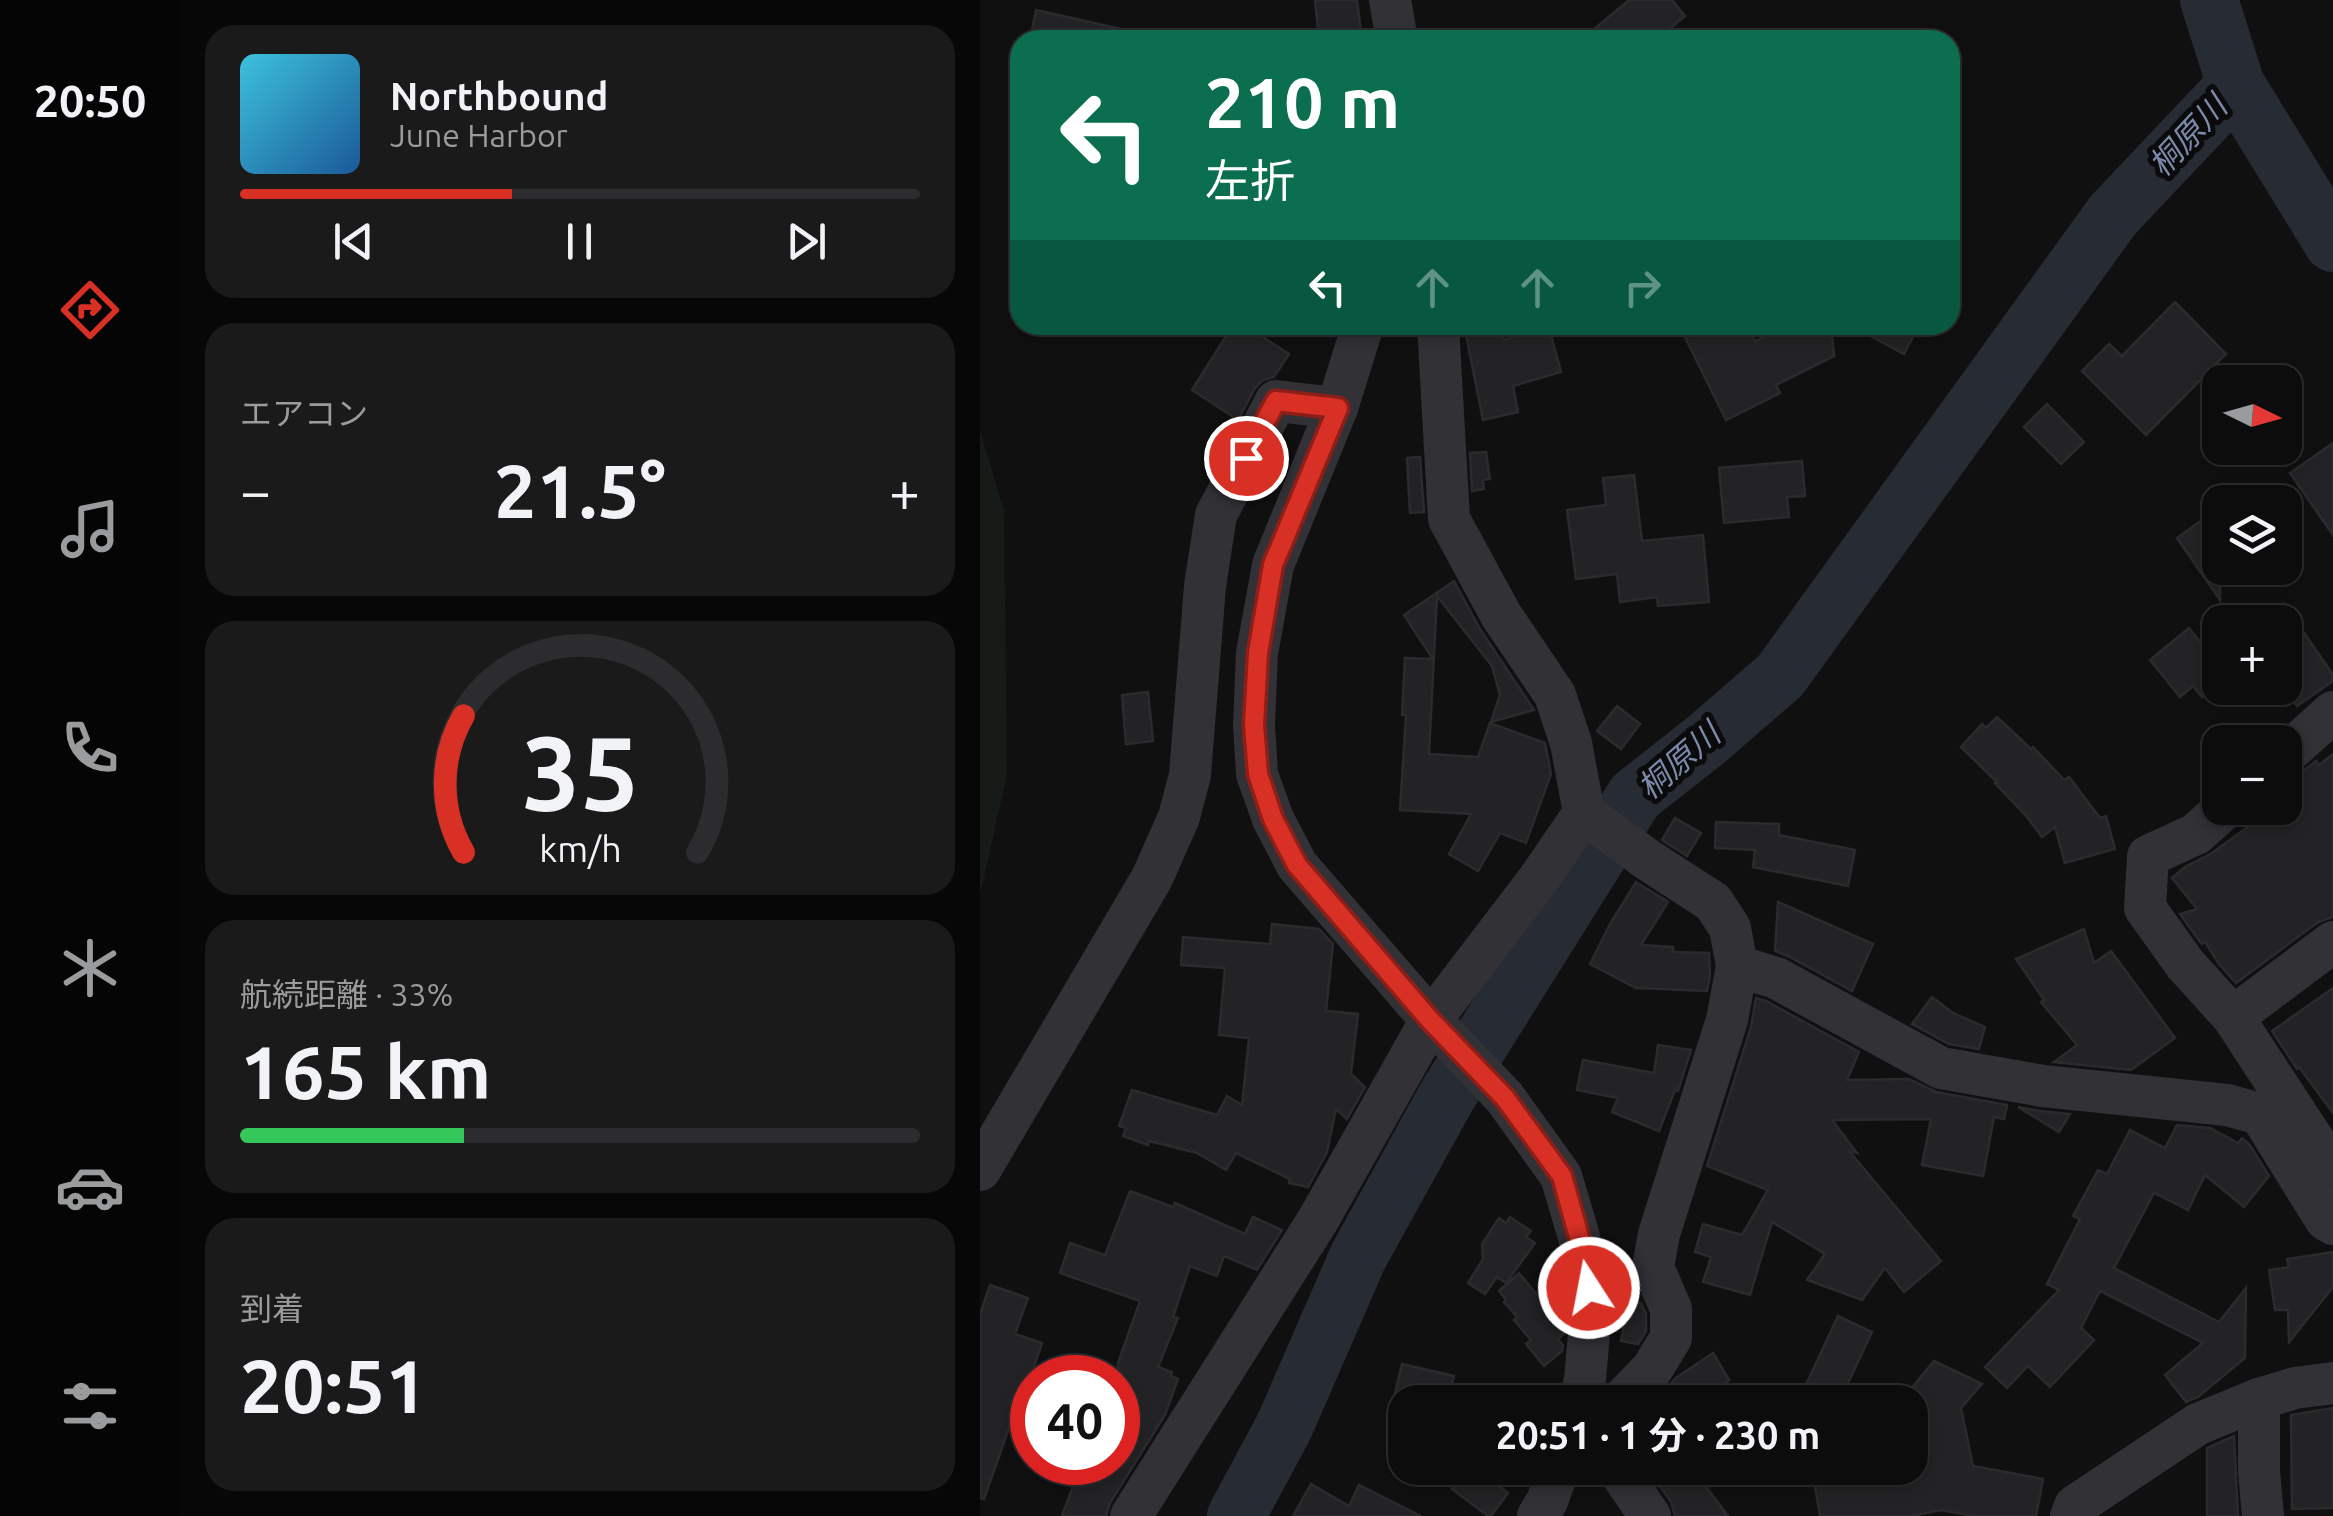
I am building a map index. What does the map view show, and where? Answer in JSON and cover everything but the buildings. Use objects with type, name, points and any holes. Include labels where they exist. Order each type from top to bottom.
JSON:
[{"type":"street","points":[[1390,0],[1394,30]]},
{"type":"street","points":[[1360,335],[1338,408],[1273,565],[1258,653],[1254,725],[1258,774],[1273,819],[1297,865],[1505,1098],[1562,1176],[1589,1288],[1584,1385]]},
{"type":"street","points":[[1439,335],[1449,519],[1501,615],[1555,695],[1571,743],[1587,815],[1714,902],[1730,928],[1736,966],[1726,1020],[1659,1234],[1653,1266],[1671,1309],[1671,1338],[1652,1369],[1637,1385]]},
{"type":"street","points":[[980,1170],[1152,878],[1179,817],[1190,775],[1204,586],[1216,515],[1276,401],[1338,408]]},
{"type":"street","points":[[2302,740],[2333,712]]},
{"type":"street","points":[[1131,1516],[1436,1025],[1587,815]]},
{"type":"street","points":[[2206,825],[2196,834],[2148,856],[2146,908],[2185,964],[2233,1017],[2333,1170]]},
{"type":"street","points":[[2233,1017],[2333,942]]},
{"type":"street","points":[[1736,966],[1776,978],[1941,1068],[2044,1086],[2227,1106],[2260,1114],[2326,1220],[2333,1224]]},
{"type":"street","points":[[1589,1288],[1653,1266]]},
{"type":"street","points":[[2071,1516],[2075,1506],[2198,1424],[2295,1388],[2333,1384]]},
{"type":"street","points":[[2259,1399],[2263,1516]]},
{"type":"street","points":[[1538,1516],[1553,1485]]},
{"type":"street","points":[[1629,1485],[1650,1516]]},
{"type":"shaded area","points":[[980,431],[1004,511],[1007,774],[980,895]]},
{"type":"waterway","points":[[2209,0],[2236,85],[2333,243]]},
{"type":"waterway","name":"桐原川","points":[[1236,1516],[1284,1427],[1358,1257],[1447,1096],[1635,796],[1780,676],[2113,215],[2236,85]]},
{"type":"route","points":[[1246,458],[1276,401],[1338,408],[1273,565],[1258,653],[1254,725],[1258,774],[1273,819],[1297,865],[1430,1020],[1505,1098],[1562,1176],[1589,1288]]}]
